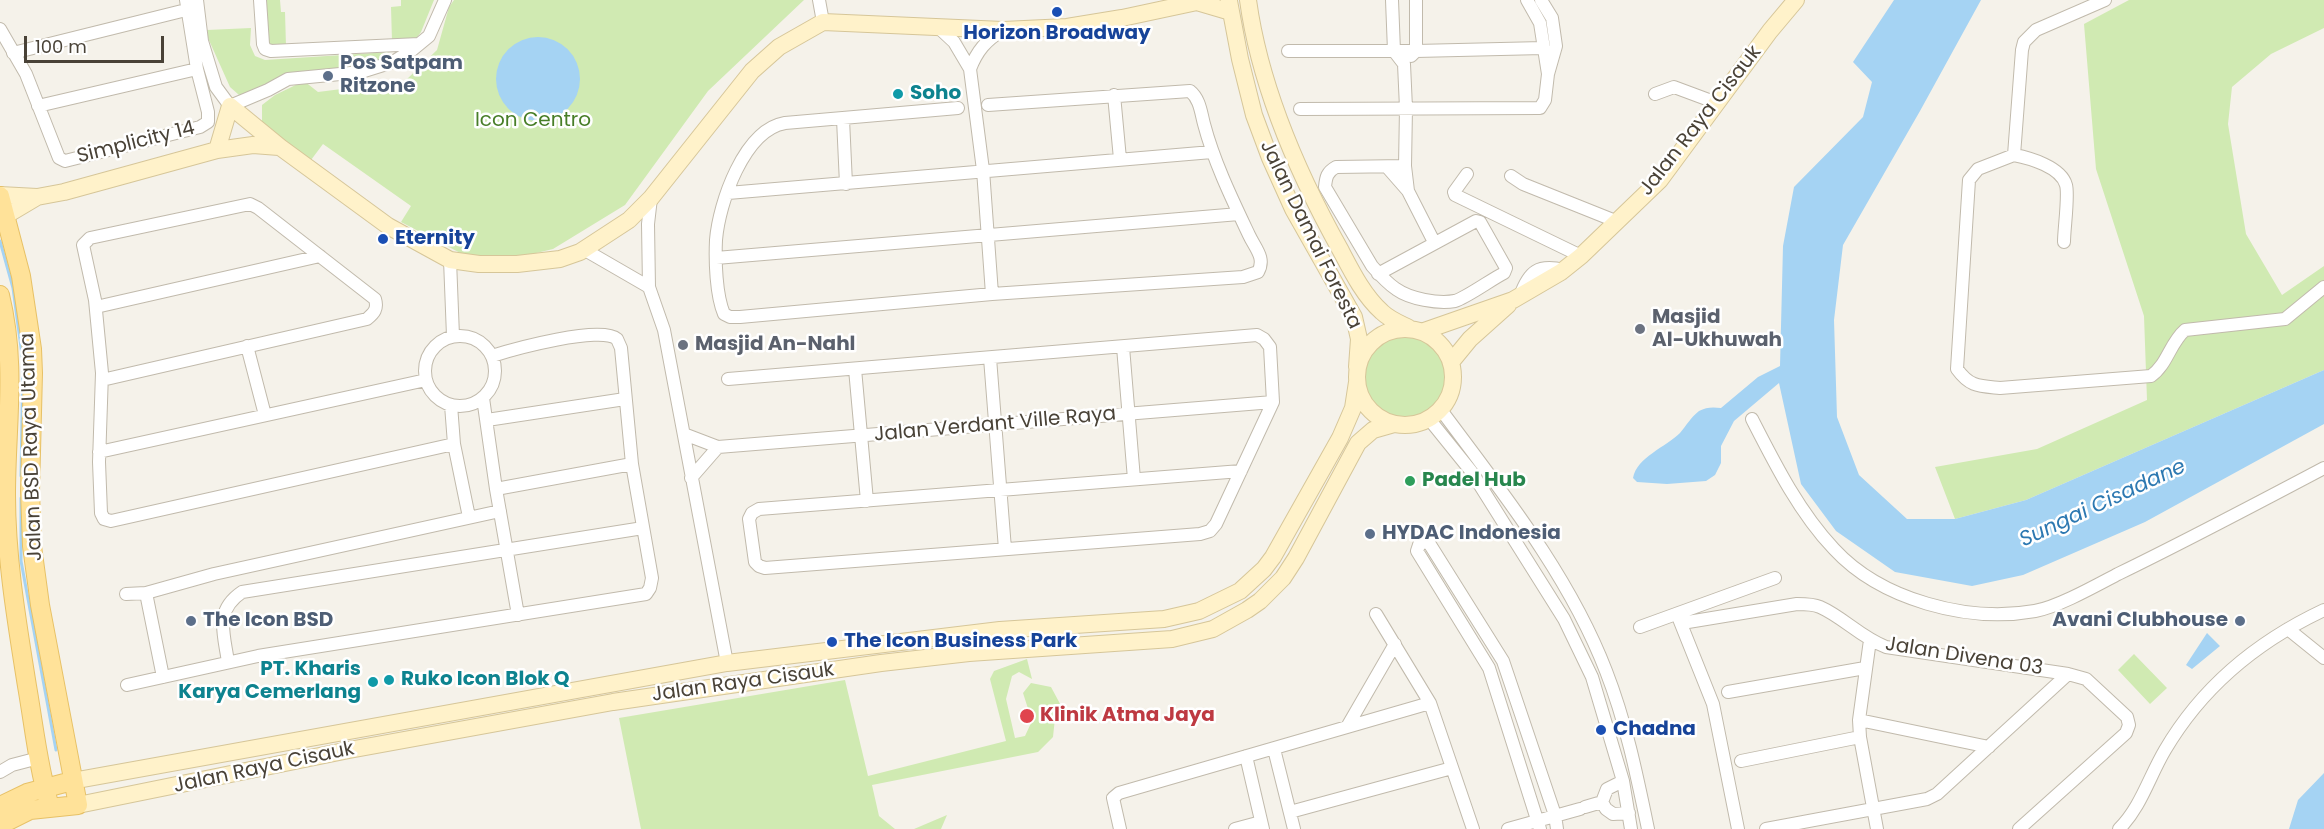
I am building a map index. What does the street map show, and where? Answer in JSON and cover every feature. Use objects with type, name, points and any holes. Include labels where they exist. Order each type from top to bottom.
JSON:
[{"type":"main road","name":"Jalan Damai Foresta","points":[[1248,0],[1258,53],[1294,156],[1318,210],[1369,297],[1390,319],[1416,330]]},
{"type":"main road","name":"Jalan Raya Cisauk","points":[[1452,361],[1470,339],[1517,298],[1564,270],[1581,256],[1660,180],[1777,21],[1796,0]]},
{"type":"main road","points":[[217,150],[230,106],[280,147],[388,226],[450,260],[478,264],[517,264],[561,259],[585,250],[629,220],[651,198],[752,71],[779,47],[823,22],[1003,30],[1067,27],[1122,18],[1198,1],[1230,6]]},
{"type":"main road","name":"Jalan Damai Foresta","points":[[1230,6],[1254,115],[1270,158],[1293,209],[1354,317],[1359,339],[1357,374]]},
{"type":"main road","points":[[1240,59],[1258,53]]},
{"type":"main road","points":[[0,195],[36,197],[64,192],[217,150],[253,145],[280,147]]},
{"type":"main road","name":"Jalan BSD Raya Utama","points":[[0,195],[3,218],[21,276],[32,349],[30,491],[32,546],[40,605],[78,805]]},
{"type":"main road","points":[[3,218],[36,197]]},
{"type":"main road","name":"Jalan BSD Raya Utama","points":[[0,295],[7,325],[10,358],[6,496],[8,544],[36,751],[50,807]]},
{"type":"main road","name":"Jalan Raya Cisauk","points":[[1416,330],[1517,298]]},
{"type":"main road","points":[[1395,329],[1416,330],[1441,343],[1452,361],[1454,378],[1451,395],[1435,415],[1412,425],[1394,424],[1376,416],[1363,401],[1357,374],[1362,354],[1376,338],[1395,329]]},
{"type":"main road","name":"Jalan Raya Cisauk","points":[[6,803],[44,787],[72,781],[727,663],[1000,630],[1164,619],[1200,611],[1240,591],[1264,569],[1273,557],[1340,438],[1353,408],[1357,374]]},
{"type":"main road","name":"Jalan Raya Cisauk","points":[[0,825],[30,810],[78,805],[349,750],[613,702],[947,655],[1172,639],[1202,633],[1247,610],[1283,578],[1302,548],[1358,443],[1373,429],[1394,424]]},
{"type":"main road","points":[[6,803],[32,779],[36,751]]},
{"type":"street","points":[[197,0],[202,40],[216,87],[230,106],[288,79],[338,75],[376,68],[393,62],[429,36],[445,0]]},
{"type":"street","points":[[260,0],[262,44],[265,49],[271,51],[418,44]]},
{"type":"street","points":[[819,0],[823,22]]},
{"type":"street","points":[[1392,0],[1394,51],[1404,64],[1405,166],[1408,191]]},
{"type":"street","points":[[1404,64],[1416,51],[1416,0]]},
{"type":"street","points":[[1527,0],[1540,23],[1548,74]]},
{"type":"street","points":[[1300,109],[1536,110],[1545,100],[1548,74],[1554,60],[1556,36],[1552,18],[1541,0]]},
{"type":"street","points":[[2014,155],[2024,42],[2036,30],[2105,0]]},
{"type":"street","points":[[0,29],[13,53],[26,74],[38,106],[197,69],[186,5],[13,53]]},
{"type":"street","points":[[939,28],[954,42],[970,69],[977,106],[992,294]]},
{"type":"street","points":[[970,69],[984,44],[1003,30]]},
{"type":"street","points":[[1288,51],[1543,48]]},
{"type":"street","name":"Simplicity 14","points":[[38,106],[59,158],[62,160],[200,128],[208,122],[208,112],[197,69]]},
{"type":"street","points":[[1655,94],[1674,87],[1717,103]]},
{"type":"street","points":[[958,108],[774,124],[764,131],[743,157],[728,193],[716,238],[716,258],[724,314],[730,317],[992,294],[1252,276],[1262,266],[1261,258],[1212,152],[1198,100],[1190,91],[988,105]]},
{"type":"street","points":[[1114,95],[1120,159]]},
{"type":"street","points":[[843,119],[846,184]]},
{"type":"street","points":[[728,193],[1212,152]]},
{"type":"street","points":[[2064,242],[2067,186],[2061,175],[2034,159],[2014,155],[1978,170],[1969,180],[1957,369],[1966,381],[1979,386],[2000,388],[2151,376],[2159,370],[2185,330],[2285,319],[2324,287]]},
{"type":"street","points":[[1378,274],[1476,221],[1480,222],[1506,268],[1504,273],[1456,301],[1435,301],[1397,290],[1378,274],[1325,188],[1326,178],[1329,171],[1336,167],[1405,166]]},
{"type":"street","points":[[1387,167],[1408,191],[1434,242]]},
{"type":"street","points":[[1467,174],[1454,192],[1455,195],[1581,256]]},
{"type":"street","points":[[1511,176],[1524,184],[1618,222]]},
{"type":"street","points":[[651,198],[648,224],[649,287],[664,330],[727,663]]},
{"type":"street","points":[[102,380],[367,318],[374,313],[377,305],[375,299],[250,204],[90,238],[83,245],[96,307],[102,380],[99,452],[101,513],[104,519],[111,521],[454,444]]},
{"type":"street","points":[[716,258],[1239,214]]},
{"type":"street","points":[[585,250],[649,287]]},
{"type":"street","points":[[96,307],[320,256]]},
{"type":"street","points":[[450,260],[453,336]]},
{"type":"street","points":[[127,685],[228,662],[646,594],[652,578],[632,464],[621,348],[617,339],[611,335],[530,344],[492,356]]},
{"type":"street","points":[[728,379],[1257,335],[1270,346],[1273,402],[1241,471],[1216,524],[1210,531],[1200,534],[765,568],[755,562],[749,519],[755,511],[1241,471]]},
{"type":"street","points":[[453,336],[471,338],[480,342],[492,356],[495,367],[490,389],[483,398],[473,404],[451,405],[435,396],[426,380],[425,363],[432,349],[453,336]]},
{"type":"street","points":[[247,346],[265,415]]},
{"type":"street","points":[[1123,346],[1134,479]]},
{"type":"street","points":[[990,358],[1005,549]]},
{"type":"street","points":[[855,369],[867,501]]},
{"type":"street","points":[[99,452],[426,380]]},
{"type":"street","points":[[483,398],[518,615]]},
{"type":"street","points":[[487,420],[625,399]]},
{"type":"street","name":"Jalan Verdant Ville Raya","points":[[684,434],[718,447],[1273,402]]},
{"type":"street","points":[[451,405],[454,444],[469,517]]},
{"type":"street","points":[[1435,415],[1537,543],[1578,611],[1606,670],[1625,728],[1648,829]]},
{"type":"street","points":[[1435,415],[1564,619],[1592,677],[1623,781],[1631,829]]},
{"type":"street","points":[[1752,419],[1773,460],[1812,523],[1836,551],[1862,572],[1890,590],[1920,602],[1962,612],[2013,614],[2038,611],[2206,531],[2324,468]]},
{"type":"street","points":[[691,478],[718,447]]},
{"type":"street","points":[[496,489],[632,464]]},
{"type":"street","points":[[126,594],[146,593],[214,574],[500,511]]},
{"type":"street","points":[[228,662],[223,613],[230,600],[242,592],[643,528]]},
{"type":"street","points":[[1539,824],[1489,668],[1417,551],[1420,542],[1429,543],[1503,661],[1555,815],[1557,829]]},
{"type":"street","points":[[1640,627],[1680,618],[1775,578]]},
{"type":"street","points":[[146,593],[163,677]]},
{"type":"street","name":"Jalan Divena 03","points":[[1680,618],[1810,604],[1822,608],[1870,640],[1886,646],[2086,679],[2127,717],[2129,725],[2126,733],[2019,829]]},
{"type":"street","points":[[2119,829],[2143,796],[2169,742],[2202,697],[2244,657],[2288,629],[2324,610]]},
{"type":"street","points":[[1564,619],[1578,611]]},
{"type":"street","points":[[1376,614],[1430,703],[1473,829]]},
{"type":"street","points":[[1680,618],[1713,705],[1738,829]]},
{"type":"street","points":[[2288,629],[2324,658]]},
{"type":"street","points":[[1870,640],[1859,720],[1877,829]]},
{"type":"street","points":[[1347,727],[1395,644]]},
{"type":"street","points":[[1489,668],[1503,661]]},
{"type":"street","points":[[1728,692],[1865,668]]},
{"type":"street","points":[[1766,829],[1927,799],[1937,794],[2068,675]]},
{"type":"street","points":[[1120,829],[1113,801],[1117,793],[1430,703]]},
{"type":"street","points":[[1859,720],[1989,747]]},
{"type":"street","points":[[1742,760],[1860,737]]},
{"type":"street","points":[[1275,749],[1294,829]]},
{"type":"street","points":[[0,772],[36,751]]},
{"type":"street","points":[[1235,829],[1262,825],[1246,756]]},
{"type":"street","points":[[1290,812],[1452,768]]},
{"type":"street","points":[[1602,802],[1607,789],[1623,781]]},
{"type":"street","points":[[1508,829],[1539,824],[1555,815],[1602,802]]},
{"type":"street","points":[[1602,802],[1613,814],[1629,813]]},
{"type":"green space","points":[[260,0],[280,0],[281,12],[285,12],[286,46],[263,50]]},
{"type":"green space","points":[[401,0],[434,0],[421,32],[415,40],[392,41],[391,7],[401,6]]},
{"type":"green space","name":"Icon Centro","points":[[454,0],[804,0],[708,91],[625,205],[553,249],[507,260],[468,257],[401,222],[411,206],[323,144],[311,160],[262,127],[262,105],[275,95],[304,81],[318,92],[405,81],[437,50],[449,7]]},
{"type":"green space","points":[[2129,0],[2324,0],[2324,28],[2271,54],[2232,87],[2228,124],[2246,234],[2282,295],[2324,266],[2324,370],[2026,500],[1955,519],[1935,467],[2037,449],[2147,400],[2144,316],[2096,169],[2084,24]]},
{"type":"green space","points":[[251,28],[250,45],[255,56],[265,60],[389,52],[380,65],[290,76],[272,81],[250,93],[239,95],[230,87],[208,38],[207,30]]},
{"type":"green space","points":[[1406,335],[1422,338],[1436,347],[1445,361],[1448,377],[1445,393],[1436,407],[1422,416],[1406,419],[1390,416],[1376,407],[1367,393],[1364,377],[1367,361],[1376,347],[1390,338]]},
{"type":"green space","points":[[2134,654],[2167,688],[2150,704],[2118,670]]},
{"type":"green space","points":[[1027,659],[1032,679],[1019,672],[1012,676],[1006,699],[1015,738],[1025,736],[1032,721],[1023,693],[1031,683],[1051,687],[1065,713],[1055,718],[1053,737],[1038,752],[872,785],[879,816],[895,829],[641,829],[619,718],[845,680],[868,776],[1006,741],[990,679],[994,671]]},
{"type":"green space","points":[[947,815],[941,829],[914,829]]},
{"type":"water","name":"Sungai Cisadane","points":[[1894,0],[1981,0],[1843,245],[1834,320],[1837,417],[1859,475],[1907,519],[1955,519],[2026,500],[2324,370],[2324,424],[2145,522],[2023,575],[1972,586],[1895,572],[1836,531],[1801,484],[1779,383],[1734,421],[1721,446],[1721,463],[1715,475],[1706,481],[1667,484],[1637,482],[1633,478],[1640,464],[1680,433],[1699,411],[1721,408],[1758,377],[1780,366],[1783,246],[1794,187],[1863,117],[1872,82],[1853,62]]},
{"type":"water","points":[[538,37],[554,40],[568,49],[577,63],[580,79],[577,95],[568,109],[554,118],[538,121],[522,118],[508,109],[499,95],[496,79],[499,63],[508,49],[522,40]]},
{"type":"water","points":[[2207,633],[2220,646],[2192,669],[2186,665]]},
{"type":"water","points":[[2324,773],[2324,829],[2289,829],[2298,800]]},
{"type":"waterway","points":[[0,241],[13,288],[23,362],[21,476]]},
{"type":"waterway","points":[[21,498],[21,561],[56,750]]},
{"type":"place","name":"Horizon Broadway","points":[[1057,12]]},
{"type":"place","name":"Pos Satpam Ritzone","points":[[328,76]]},
{"type":"place","name":"Soho","points":[[898,94]]},
{"type":"place","name":"Eternity","points":[[383,239]]},
{"type":"place","name":"Masjid Al-Ukhuwah","points":[[1640,329]]},
{"type":"place","name":"Masjid An-Nahl","points":[[683,345]]},
{"type":"place","name":"Padel Hub","points":[[1410,481]]},
{"type":"place","name":"HYDAC Indonesia","points":[[1370,534]]},
{"type":"place","name":"The Icon BSD","points":[[191,621]]},
{"type":"place","name":"Avani Clubhouse","points":[[2240,621]]},
{"type":"place","name":"The Icon Business Park","points":[[832,642]]},
{"type":"place","name":"Ruko Icon Blok Q","points":[[389,680]]},
{"type":"place","name":"PT. Kharis Karya Cemerlang","points":[[373,682]]},
{"type":"place","name":"Klinik Atma Jaya","points":[[1027,716]]},
{"type":"place","name":"Chadna","points":[[1601,730]]}]
